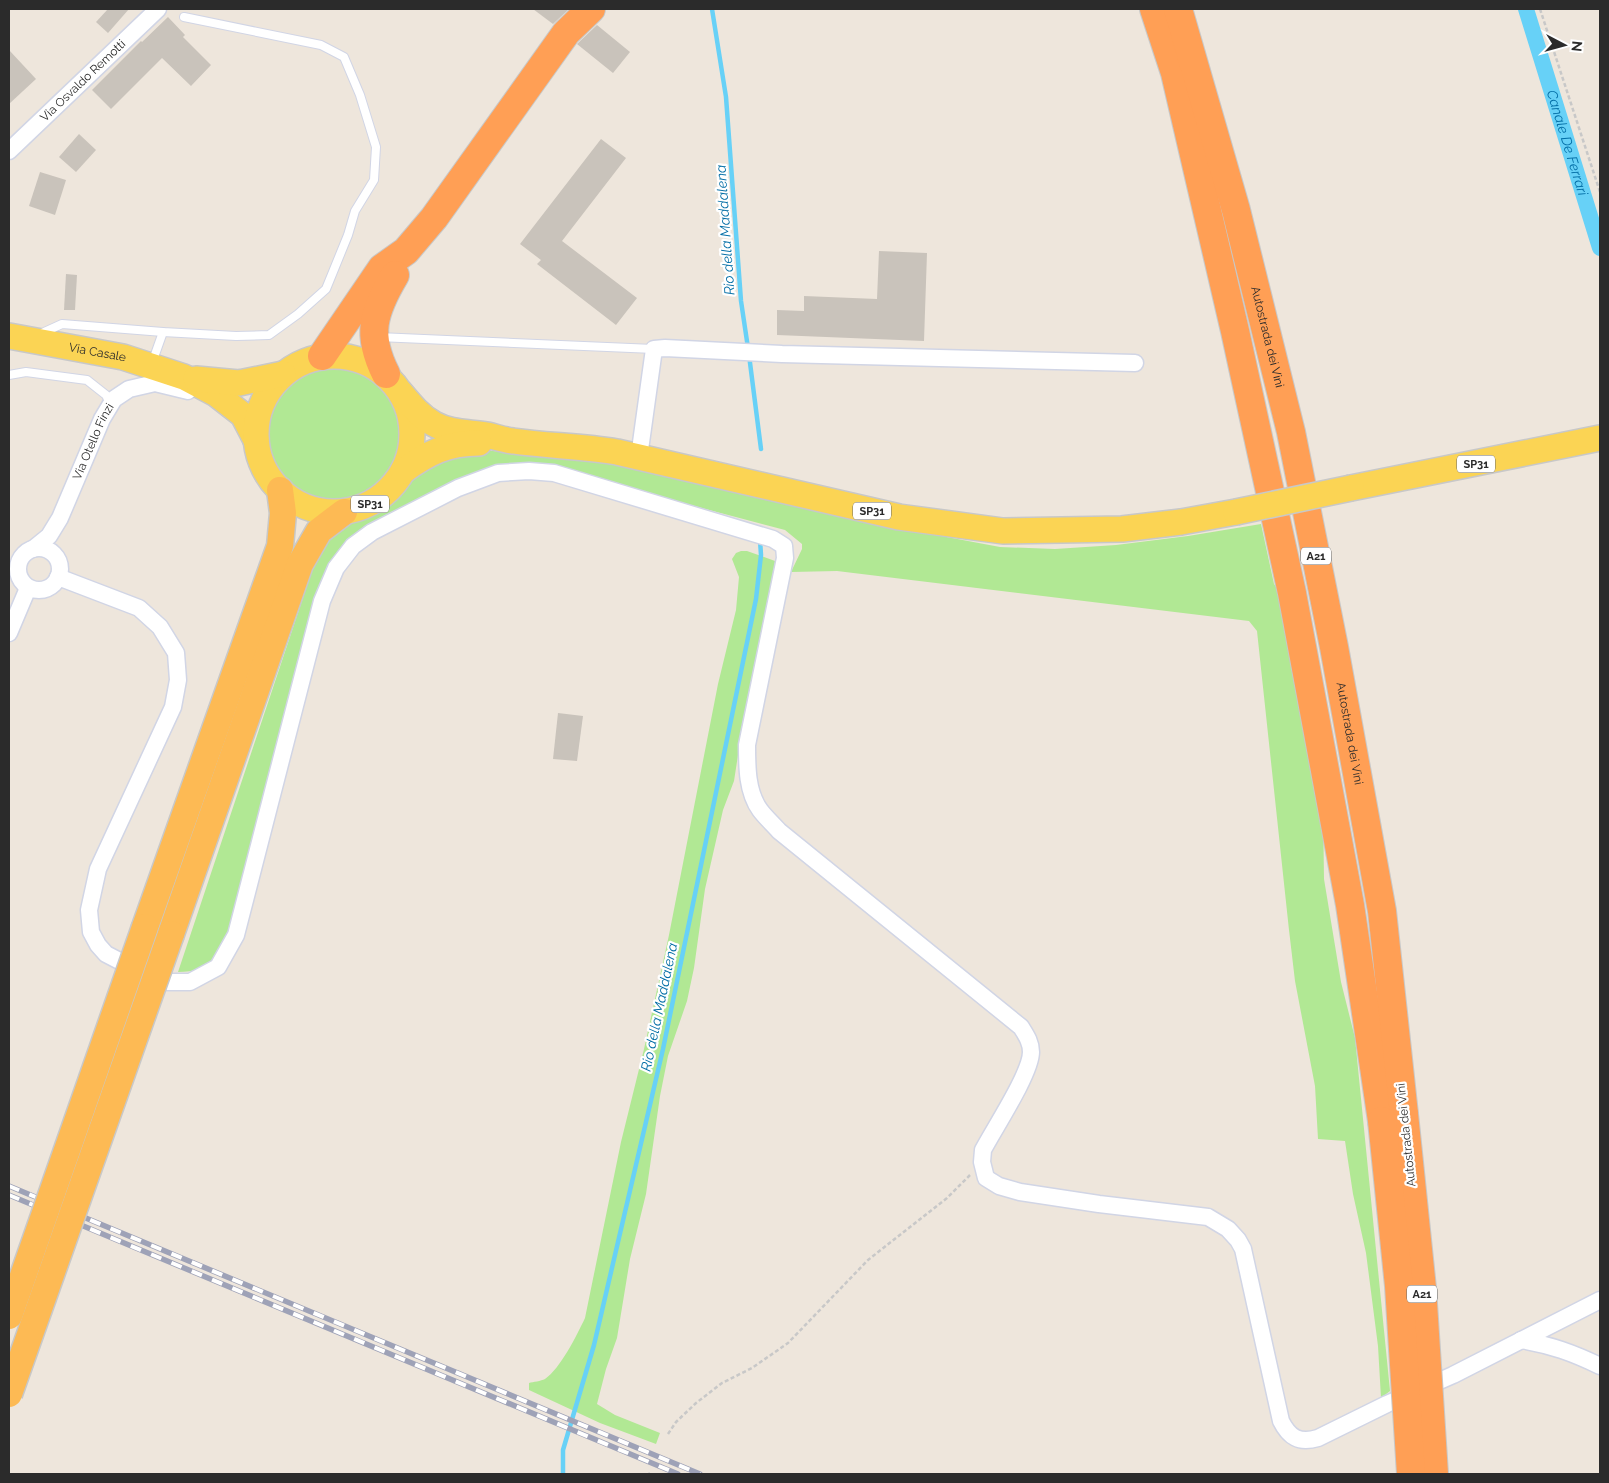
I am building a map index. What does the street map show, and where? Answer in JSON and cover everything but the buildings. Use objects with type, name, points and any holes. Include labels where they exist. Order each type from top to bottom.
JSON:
[{"type":"highway","points":[[393,384],[377,357],[374,322],[378,305],[406,251],[434,218],[566,33],[591,9]]},
{"type":"highway","points":[[1140,9],[1174,73]]},
{"type":"highway","name":"Autostrada dei Vini","points":[[1154,9],[1174,73],[1235,331],[1292,593],[1350,905],[1393,1117],[1422,1288],[1434,1474]]},
{"type":"highway","name":"Autostrada dei Vini","points":[[1178,9],[1236,210],[1293,442],[1334,647],[1382,911],[1393,1117],[1399,1286],[1411,1474]]},
{"type":"highway","points":[[322,356],[382,268],[406,251]]},
{"type":"highway","points":[[9,1316],[280,546],[283,513],[280,490]]},
{"type":"highway","points":[[9,1394],[300,564],[319,531],[344,512]]},
{"type":"main road","name":"Via Casale","points":[[20,337],[123,357],[184,377],[216,394],[244,415],[256,440]]},
{"type":"main road","name":"SP31","points":[[393,384],[411,418],[412,440],[408,462],[386,493],[371,504],[344,512],[334,512],[310,509],[287,497],[272,482],[261,463],[256,440],[258,416],[268,393],[283,374],[295,366],[322,356],[339,355],[356,358],[372,365],[393,384],[414,409],[436,425],[459,432],[487,435],[514,441]]},
{"type":"main road","name":"Via Casale","points":[[184,377],[239,383],[283,374]]},
{"type":"main road","name":"SP31","points":[[403,471],[433,451],[445,447],[458,444],[514,441],[588,447],[639,457],[899,517],[1003,531],[1122,529],[1181,522],[1236,512],[1600,438]]},
{"type":"street","name":"Via Osvaldo Remotti","points":[[9,150],[158,9]]},
{"type":"street","points":[[639,457],[654,349],[1136,363]]},
{"type":"street","name":"Via Otello Finzi","points":[[33,549],[49,536],[60,518],[102,419],[114,400],[129,390],[155,383],[186,390],[233,406]]},
{"type":"street","points":[[58,577],[139,608],[160,627],[176,653],[178,680],[173,707],[98,869],[89,910],[91,932],[98,945],[106,954],[160,982],[190,982],[218,967],[236,935],[322,601],[336,568],[353,546],[372,532],[458,488],[498,474],[529,471],[554,473],[773,539],[784,546],[786,558],[747,745],[747,768],[751,790],[760,809],[779,831],[1021,1027],[1029,1040],[1031,1051],[1029,1067],[982,1150],[982,1162],[986,1178],[999,1186],[1020,1192],[1208,1217],[1228,1229],[1243,1249],[1280,1421],[1287,1433],[1300,1440],[1309,1441],[1318,1438],[1387,1404],[1453,1375],[1600,1300]]},
{"type":"street","name":"Via Otello Finzi","points":[[57,558],[60,518]]},
{"type":"street","points":[[33,549],[47,550],[57,558],[60,571],[54,584],[42,590],[28,588],[20,578],[14,556],[23,555],[33,549]]},
{"type":"street","points":[[9,633],[28,588]]},
{"type":"street","points":[[1521,1340],[1570,1351],[1600,1366]]},
{"type":"lane","points":[[20,337],[62,324],[236,336],[269,335],[326,289],[348,235],[355,211],[374,180],[376,147],[360,95],[344,57],[321,45],[184,17]]},
{"type":"lane","points":[[152,365],[162,332]]},
{"type":"lane","points":[[374,337],[654,349]]},
{"type":"lane","points":[[9,375],[26,372],[86,380],[106,395],[110,404]]},
{"type":"path","points":[[1540,9],[1600,192]]},
{"type":"path","points":[[668,1434],[676,1422],[696,1403],[722,1383],[752,1368],[788,1343],[868,1260],[947,1198],[982,1162]]},
{"type":"green space","points":[[335,366],[361,371],[382,386],[397,407],[402,433],[397,459],[382,480],[361,495],[335,500],[309,495],[288,480],[273,459],[268,433],[273,407],[288,386],[309,371]]},
{"type":"green space","points":[[474,449],[611,463],[856,520],[1000,547],[1055,549],[1116,545],[1261,524],[1274,584],[1284,599],[1323,809],[1324,879],[1341,982],[1355,1038],[1390,1391],[1381,1398],[1378,1346],[1366,1253],[1353,1194],[1345,1141],[1318,1139],[1315,1086],[1295,981],[1257,631],[1249,621],[837,571],[791,572],[802,549],[802,544],[785,530],[562,471],[522,466],[342,551],[229,931],[221,949],[212,962],[199,969],[178,972],[318,553],[338,527],[387,506],[421,467]]},
{"type":"green space","points":[[747,551],[775,561],[773,586],[744,716],[734,781],[723,810],[705,889],[694,968],[687,1001],[668,1056],[660,1096],[646,1194],[630,1259],[617,1338],[606,1369],[597,1404],[615,1415],[660,1433],[656,1444],[600,1423],[529,1390],[529,1383],[545,1379],[551,1374],[568,1351],[585,1318],[621,1142],[669,935],[718,684],[736,610],[739,577],[732,559],[736,553]]},
{"type":"waterway","name":"Rio della Maddalena","points":[[712,9],[726,97],[741,301],[748,348]]},
{"type":"waterway","name":"Canale De Ferrari","points":[[1526,9],[1600,248]]},
{"type":"waterway","name":"Rio della Maddalena","points":[[749,355],[761,449]]},
{"type":"waterway","name":"Rio della Maddalena","points":[[563,1474],[563,1450],[594,1345],[663,1049],[756,599],[761,555],[760,540]]},
{"type":"railway","points":[[9,1186],[700,1474]]},
{"type":"railway","points":[[9,1195],[678,1474]]}]
